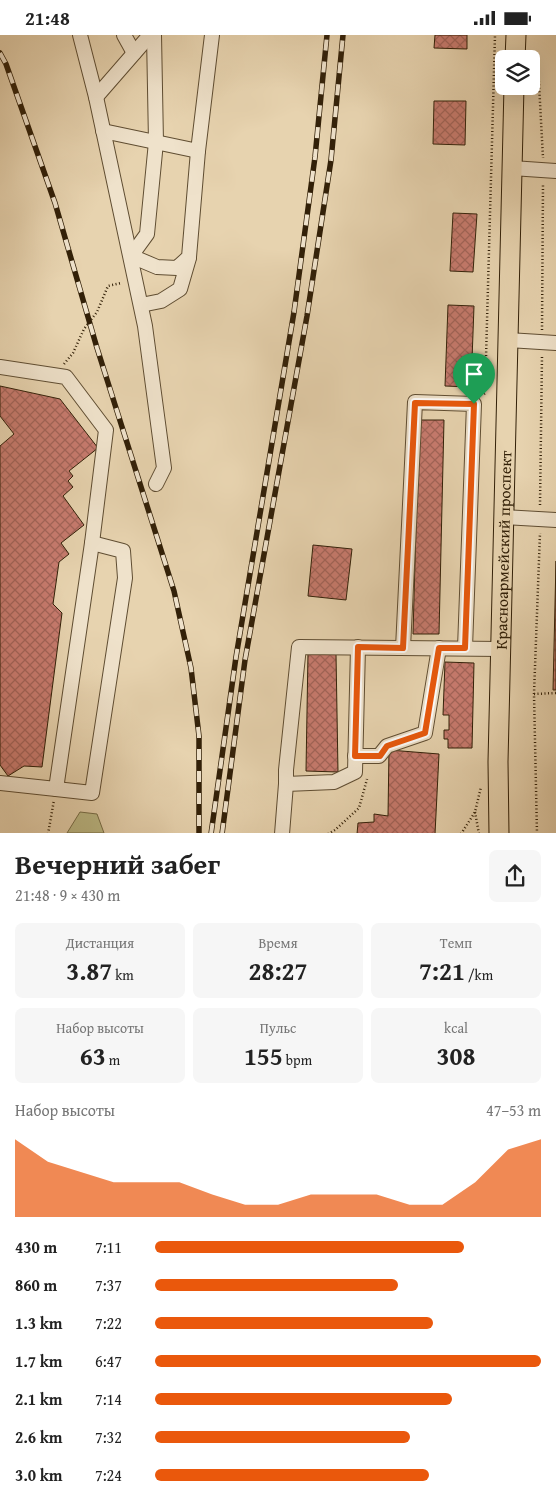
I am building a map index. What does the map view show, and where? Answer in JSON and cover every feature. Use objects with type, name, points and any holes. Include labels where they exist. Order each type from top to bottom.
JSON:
[{"type":"main road","points":[[516,35],[520,50]]},
{"type":"main road","name":"Красноармейский проспект","points":[[499,833],[498,762],[514,95]]},
{"type":"lane","points":[[80,35],[104,131],[145,326],[164,468],[156,484]]},
{"type":"lane","points":[[124,35],[134,53]]},
{"type":"lane","points":[[96,97],[150,35]]},
{"type":"lane","points":[[131,257],[147,234],[156,142],[154,35]]},
{"type":"lane","points":[[141,305],[161,301],[180,289],[189,257],[198,151],[212,35]]},
{"type":"lane","points":[[104,131],[198,151]]},
{"type":"lane","points":[[512,168],[550,170]]},
{"type":"lane","points":[[131,257],[157,267],[177,268],[189,257]]},
{"type":"lane","points":[[508,340],[549,343]]},
{"type":"lane","points":[[0,367],[66,377],[106,430],[92,543],[56,789]]},
{"type":"lane","points":[[403,648],[415,403],[474,404],[465,648]]},
{"type":"lane","points":[[504,517],[556,520]]},
{"type":"lane","points":[[0,783],[92,793],[125,578],[123,551],[92,543]]},
{"type":"lane","points":[[282,833],[286,771],[299,647],[501,649]]},
{"type":"lane","points":[[286,784],[334,782],[355,772],[358,647]]},
{"type":"lane","points":[[355,756],[380,756],[387,746],[425,733],[439,648]]},
{"type":"path","points":[[474,404],[486,393],[494,35]]},
{"type":"path","points":[[538,833],[534,694],[549,343],[550,170],[540,82]]},
{"type":"path","points":[[55,375],[73,353],[84,329],[97,312],[108,286],[136,280]]},
{"type":"path","points":[[534,694],[556,693]]},
{"type":"path","points":[[328,833],[335,830],[359,808],[374,756]]},
{"type":"path","points":[[48,833],[56,789]]},
{"type":"path","points":[[475,812],[479,833]]},
{"type":"shaded area","points":[[80,812],[97,814],[104,833],[67,833]]},
{"type":"building","points":[[435,35],[467,35],[467,49],[434,48]]},
{"type":"building","points":[[434,101],[466,101],[465,145],[433,144]]},
{"type":"building","points":[[453,213],[477,214],[473,272],[450,271]]},
{"type":"building","points":[[448,305],[474,306],[471,387],[445,386]]},
{"type":"building","points":[[0,386],[60,399],[98,448],[69,471],[73,476],[68,481],[73,487],[63,496],[84,525],[61,543],[69,554],[59,562],[53,604],[62,613],[42,767],[24,766],[8,776],[0,765],[0,446],[14,434],[0,416]]},
{"type":"building","points":[[419,420],[444,420],[439,634],[413,634]]},
{"type":"building","points":[[313,545],[352,549],[346,600],[308,596]]},
{"type":"building","points":[[556,561],[556,690],[553,690]]},
{"type":"building","points":[[308,653],[336,654],[338,772],[306,771]]},
{"type":"building","points":[[445,662],[474,663],[472,748],[448,748],[448,739],[444,739],[444,730],[449,730],[449,715],[443,715]]},
{"type":"building","points":[[389,750],[439,754],[435,833],[357,833],[358,823],[374,822],[374,814],[388,816]]},
{"type":"railway","points":[[211,833],[236,657],[294,312],[315,157],[327,35]]},
{"type":"railway","points":[[222,833],[245,660],[307,316],[331,160],[343,35]]},
{"type":"railway","points":[[0,53],[6,64],[55,203],[97,348],[174,591],[191,668],[199,736],[199,833]]},
{"type":"route","points":[[415,403],[474,404],[465,648],[439,648],[425,733],[387,746],[380,756],[355,756],[358,647],[403,648],[415,403]]}]
